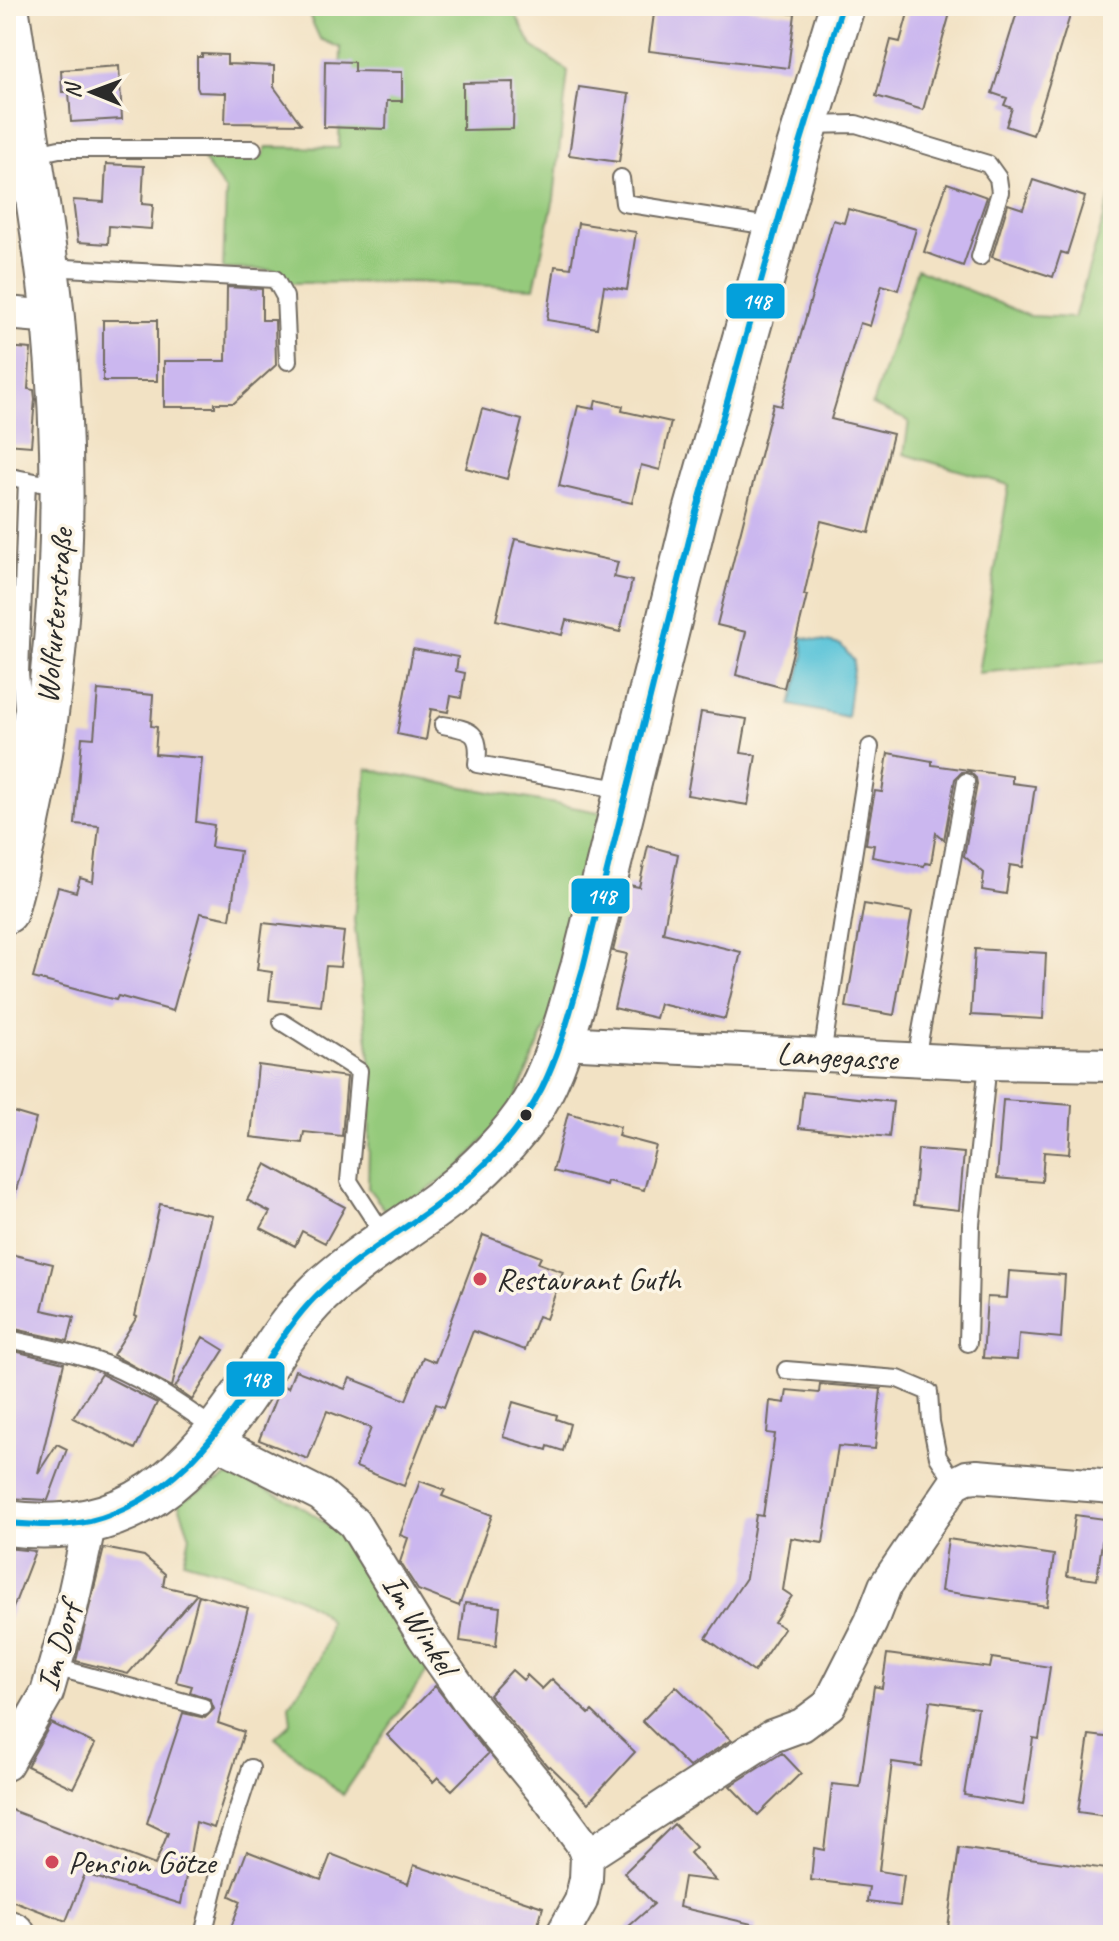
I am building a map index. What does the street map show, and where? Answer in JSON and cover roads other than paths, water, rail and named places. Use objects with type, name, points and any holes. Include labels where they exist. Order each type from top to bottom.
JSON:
[{"type":"main road","points":[[6,1523],[40,1528],[90,1522],[146,1499],[186,1468],[215,1436],[294,1321],[320,1292],[448,1196],[491,1158],[533,1105],[561,1042],[583,968],[696,512],[842,6]]},
{"type":"main road","points":[[6,1932],[13,1935]]},
{"type":"street","name":"Wolfurterstraße","points":[[6,912],[36,778],[52,670],[63,519],[45,482],[53,317],[47,267],[21,142],[7,6]]},
{"type":"street","points":[[6,313],[53,317]]},
{"type":"street","name":"Langegasse","points":[[561,1042],[988,1063],[1113,1065]]},
{"type":"street","name":"Im Winkel","points":[[215,1436],[321,1495],[354,1523],[468,1700],[550,1800],[581,1842],[587,1856]]},
{"type":"street","points":[[562,1935],[581,1901],[587,1856],[735,1759],[772,1736],[802,1725],[829,1705],[871,1622],[885,1586],[955,1483],[977,1476],[1113,1487]]},
{"type":"street","name":"Im Dorf","points":[[6,1764],[39,1711],[55,1667],[90,1522]]},
{"type":"lane","points":[[806,124],[856,124],[988,164],[998,178],[1000,192],[980,257]]},
{"type":"lane","points":[[21,142],[59,149],[253,149]]},
{"type":"lane","points":[[621,178],[624,203],[776,227]]},
{"type":"lane","points":[[47,267],[275,279],[282,286],[285,297],[288,361]]},
{"type":"lane","points":[[6,476],[45,482],[20,673],[23,708],[6,811]]},
{"type":"lane","points":[[443,725],[466,729],[474,734],[479,746],[477,764],[628,791]]},
{"type":"lane","points":[[822,1055],[870,747]]},
{"type":"lane","points":[[916,1059],[966,782]]},
{"type":"lane","points":[[282,1022],[359,1071],[349,1181],[387,1240]]},
{"type":"lane","points":[[968,1343],[971,1225],[988,1063]]},
{"type":"lane","points":[[6,1338],[111,1366],[159,1393],[215,1436]]},
{"type":"lane","points":[[786,1370],[898,1379],[929,1392],[938,1457],[955,1483]]},
{"type":"lane","points":[[55,1667],[203,1707]]},
{"type":"lane","points":[[203,1935],[223,1854],[251,1768]]},
{"type":"water","points":[[801,637],[841,645],[854,661],[847,717],[791,705],[804,655]]},
{"type":"place","name":"Restaurant Guth","points":[[480,1279]]},
{"type":"place","name":"Pension Götze","points":[[52,1862]]}]
